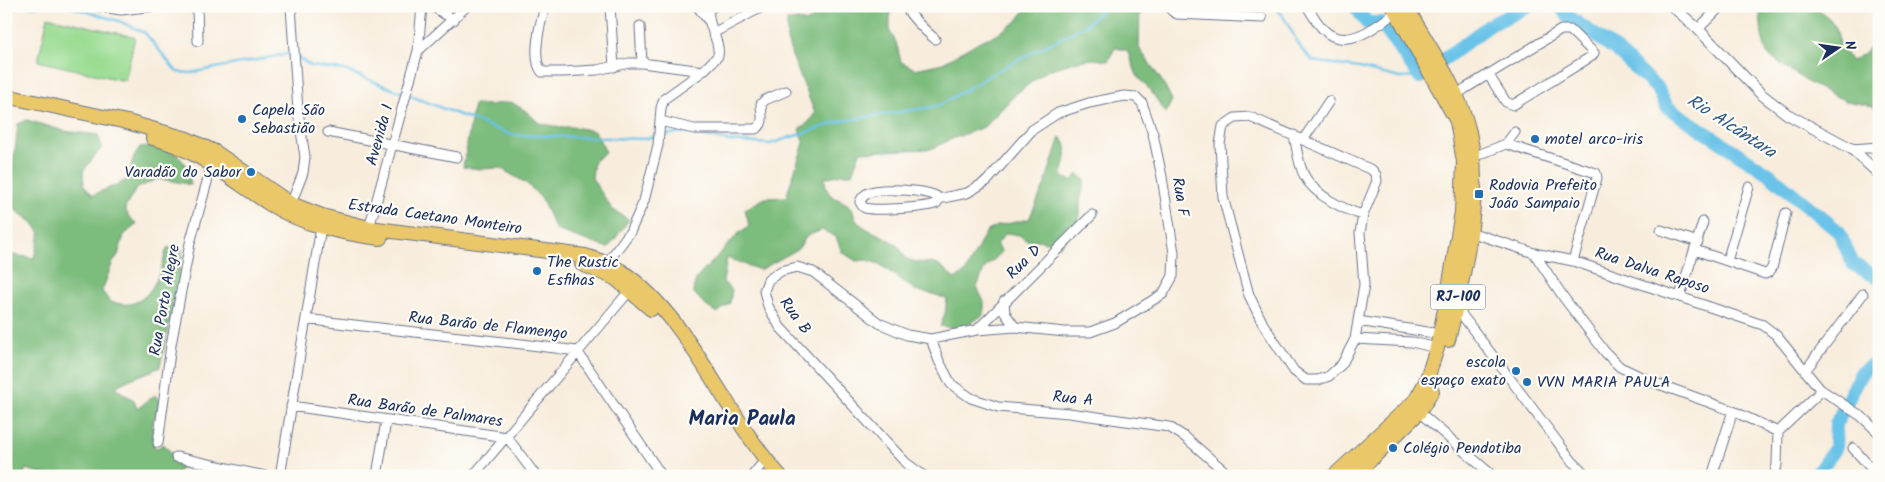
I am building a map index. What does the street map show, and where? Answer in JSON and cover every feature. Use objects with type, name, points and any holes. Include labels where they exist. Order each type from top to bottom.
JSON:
[{"type":"main road","name":"RJ-100","points":[[1354,476],[1419,412],[1433,389],[1442,365],[1456,307],[1470,232],[1474,190],[1473,158],[1467,124],[1405,10]]},
{"type":"main road","name":"RJ-100","points":[[1334,476],[1416,400],[1426,382],[1437,348],[1458,242],[1464,183],[1464,162],[1460,133],[1451,93]]},
{"type":"main road","name":"Estrada Caetano Monteiro","points":[[6,96],[127,122],[187,139],[215,152],[291,204],[348,234],[586,265],[615,278],[638,290],[669,316],[754,442],[780,476]]},
{"type":"main road","name":"Estrada Caetano Monteiro","points":[[6,105],[107,126],[161,140],[212,164],[271,205],[322,222],[586,256],[607,264],[620,271],[638,290],[667,327],[761,472]]},
{"type":"street","points":[[96,6],[121,10],[155,6]]},
{"type":"street","points":[[197,6],[198,41]]},
{"type":"street","points":[[290,6],[296,63],[298,111],[305,157],[303,173],[291,204]]},
{"type":"street","name":"Avenida 1","points":[[369,228],[418,51],[422,6]]},
{"type":"street","points":[[432,6],[454,20]]},
{"type":"street","points":[[418,51],[454,20],[467,6]]},
{"type":"street","points":[[546,6],[538,35],[537,54],[542,72],[614,67],[629,63],[703,71]]},
{"type":"street","points":[[610,6],[614,67]]},
{"type":"street","points":[[607,264],[630,232],[644,201],[658,144],[661,108],[664,99],[703,71],[718,56],[719,49],[708,20],[697,6]]},
{"type":"street","points":[[708,20],[709,10],[713,6]]},
{"type":"street","points":[[713,33],[764,6]]},
{"type":"street","points":[[905,6],[923,30],[935,39]]},
{"type":"street","points":[[1170,6],[1172,11],[1178,14],[1262,18]]},
{"type":"street","points":[[1307,6],[1323,29],[1332,36],[1345,39],[1369,30],[1405,10]]},
{"type":"street","points":[[1672,6],[1698,29],[1761,94],[1810,128],[1852,149],[1879,174]]},
{"type":"street","points":[[1698,29],[1721,6]]},
{"type":"street","points":[[640,26],[642,63]]},
{"type":"street","points":[[1451,93],[1488,74],[1561,30],[1570,30],[1594,53],[1513,105],[1506,102],[1488,74]]},
{"type":"street","points":[[660,121],[694,129],[755,129],[762,123],[761,104],[765,100],[786,91]]},
{"type":"street","name":"Rua F","points":[[931,339],[977,330],[1015,327],[1065,332],[1090,332],[1115,323],[1163,294],[1173,276],[1174,253],[1162,177],[1153,134],[1142,103],[1136,97],[1124,96],[1089,103],[1058,113],[1032,130],[987,181],[967,192],[938,199],[937,203],[932,205],[882,209],[866,208],[860,202],[863,196],[869,192],[878,190],[927,193],[936,196],[938,199]]},
{"type":"street","points":[[1303,140],[1330,100]]},
{"type":"street","points":[[1250,117],[1294,136],[1372,170],[1376,175],[1377,182],[1363,215],[1360,233],[1364,285],[1356,339],[1342,364],[1329,376],[1318,380],[1306,380],[1294,371],[1263,324],[1249,295],[1223,197],[1220,144],[1223,126],[1235,118],[1250,117]]},
{"type":"street","points":[[328,132],[457,157]]},
{"type":"street","points":[[1473,158],[1506,144],[1515,132]]},
{"type":"street","points":[[1294,136],[1305,178],[1325,198],[1347,211],[1363,215]]},
{"type":"street","points":[[1506,144],[1596,173],[1598,178],[1573,262]]},
{"type":"street","points":[[1852,149],[1879,147]]},
{"type":"street","name":"Rua Porto Alegre","points":[[158,443],[171,345],[190,243],[212,164]]},
{"type":"street","points":[[1727,261],[1749,187]]},
{"type":"street","points":[[1661,230],[1727,261],[1764,274],[1772,268],[1786,213]]},
{"type":"street","name":"Rua D","points":[[977,330],[1092,215]]},
{"type":"street","points":[[280,476],[322,222]]},
{"type":"street","points":[[1680,296],[1703,222]]},
{"type":"street","name":"Rua Dalva Raposo","points":[[1470,232],[1534,253],[1573,262],[1764,325],[1776,335],[1820,389],[1863,418],[1879,433]]},
{"type":"street","points":[[1534,253],[1564,298],[1605,352],[1620,367],[1650,382],[1733,411],[1778,432]]},
{"type":"street","name":"Rua B","points":[[924,476],[906,463],[780,327],[768,306],[764,291],[768,280],[781,271],[797,267],[813,272],[879,323],[907,335],[931,339]]},
{"type":"street","points":[[473,476],[626,295],[638,290]]},
{"type":"street","points":[[1805,371],[1863,294]]},
{"type":"street","points":[[1004,301],[1005,313],[1015,327]]},
{"type":"street","points":[[1456,307],[1572,461],[1587,476]]},
{"type":"street","name":"Rua Barão de Flamengo","points":[[306,320],[577,351],[662,476]]},
{"type":"street","points":[[1358,321],[1440,334]]},
{"type":"street","name":"Rua A","points":[[931,339],[950,384],[971,398],[998,407],[1069,413],[1169,427],[1185,437],[1228,475]]},
{"type":"street","points":[[1356,339],[1412,342],[1437,348]]},
{"type":"street","points":[[1774,476],[1777,465],[1778,432],[1817,395],[1820,389]]},
{"type":"street","name":"Rua Barão de Palmares","points":[[291,406],[507,437],[536,476]]},
{"type":"street","points":[[1712,476],[1733,411]]},
{"type":"street","points":[[1419,412],[1493,476]]},
{"type":"street","points":[[377,476],[386,421]]},
{"type":"street","points":[[1853,448],[1878,476]]},
{"type":"street","points":[[176,456],[266,476]]},
{"type":"green space","points":[[825,6],[837,6],[850,12],[860,11],[871,6],[890,8],[890,32],[896,42],[901,62],[915,69],[943,63],[980,41],[996,35],[1016,22],[1028,6],[1140,6],[1139,48],[1162,81],[1172,100],[1166,113],[1150,90],[1138,78],[1127,50],[1115,48],[1108,61],[1094,59],[1078,61],[1048,70],[1017,93],[984,127],[931,149],[860,152],[852,174],[841,174],[825,178],[828,192],[831,196],[848,205],[853,210],[856,220],[862,225],[889,239],[901,250],[905,258],[936,264],[947,271],[954,279],[965,273],[986,232],[997,226],[1029,219],[1044,186],[1060,137],[1064,141],[1066,150],[1062,176],[1071,181],[1078,174],[1085,180],[1080,201],[1080,216],[1073,230],[1060,246],[1040,240],[1027,241],[1019,235],[1006,233],[997,244],[1002,252],[985,268],[977,287],[984,302],[984,314],[969,324],[959,327],[940,326],[945,314],[947,299],[917,291],[879,264],[867,260],[856,261],[842,252],[836,237],[822,230],[807,236],[798,249],[760,270],[727,258],[723,282],[732,290],[730,303],[717,313],[706,306],[693,292],[696,279],[739,233],[749,226],[745,209],[765,198],[786,197],[804,143],[799,129],[808,123],[815,113],[787,40],[787,21],[798,20],[808,22]]},
{"type":"green space","points":[[1765,6],[1816,6],[1830,19],[1836,28],[1841,48],[1852,61],[1866,52],[1879,31],[1879,107],[1846,101],[1810,84],[1767,54],[1762,36],[1760,14]]},
{"type":"green space","points":[[48,17],[135,37],[125,81],[38,61]]},
{"type":"green space","points":[[511,102],[526,111],[539,123],[595,131],[606,152],[594,161],[592,178],[612,209],[629,220],[608,248],[556,230],[541,198],[526,183],[500,168],[480,169],[463,167],[474,104],[488,105]]},
{"type":"green space","points":[[27,120],[64,131],[98,135],[102,147],[83,171],[84,185],[93,195],[127,180],[133,159],[140,147],[168,150],[181,159],[189,174],[191,185],[157,179],[136,189],[125,208],[129,217],[137,224],[124,235],[118,255],[112,264],[102,291],[110,302],[130,304],[138,301],[151,290],[167,248],[181,246],[183,257],[160,367],[122,383],[115,388],[134,400],[137,409],[155,395],[160,400],[152,426],[155,449],[164,444],[173,455],[175,463],[185,463],[177,473],[177,476],[50,476],[26,469],[23,476],[6,476],[6,249],[13,255],[34,258],[40,233],[32,222],[15,210],[7,196],[18,124]]},
{"type":"waterway","points":[[29,6],[37,6]]},
{"type":"waterway","points":[[67,6],[119,21],[145,33],[177,72],[190,73],[292,53]]},
{"type":"waterway","points":[[408,95],[512,135],[642,139],[682,132],[729,141],[770,144],[841,121],[938,106],[997,71],[1084,26],[1107,6]]},
{"type":"waterway","points":[[1272,6],[1282,14],[1302,50],[1313,61],[1359,68],[1400,78],[1420,77]]},
{"type":"waterway","name":"Rio Alcântara","points":[[1355,6],[1367,23],[1381,23],[1420,77],[1490,25],[1529,6]]},
{"type":"waterway","name":"Rio Alcântara","points":[[1560,6],[1570,18],[1615,49],[1658,89],[1667,107],[1769,174],[1839,232],[1853,264],[1879,278]]},
{"type":"waterway","points":[[296,56],[311,66],[344,70],[403,93]]},
{"type":"waterway","name":"Rio Alcântara","points":[[1815,476],[1835,449],[1836,424],[1861,373],[1879,360]]},
{"type":"waterway","name":"Rio Alcântara","points":[[1812,476],[1818,471]]},
{"type":"place","name":"Capela São Sebastião","points":[[242,119]]},
{"type":"place","name":"motel arco-iris","points":[[1535,139]]},
{"type":"place","name":"Varadão do Sabor","points":[[251,172]]},
{"type":"place","name":"Rodovia Prefeito João Sampaio","points":[[1479,194]]},
{"type":"place","name":"The Rustic Esfihas","points":[[537,271]]},
{"type":"place","name":"escola espaço exato","points":[[1516,371]]},
{"type":"place","name":"VVN MARIA PAULA","points":[[1527,382]]},
{"type":"place","name":"Colégio Pendotiba","points":[[1393,448]]},
{"type":"district","name":"Maria Paula","points":[[742,419]]}]
